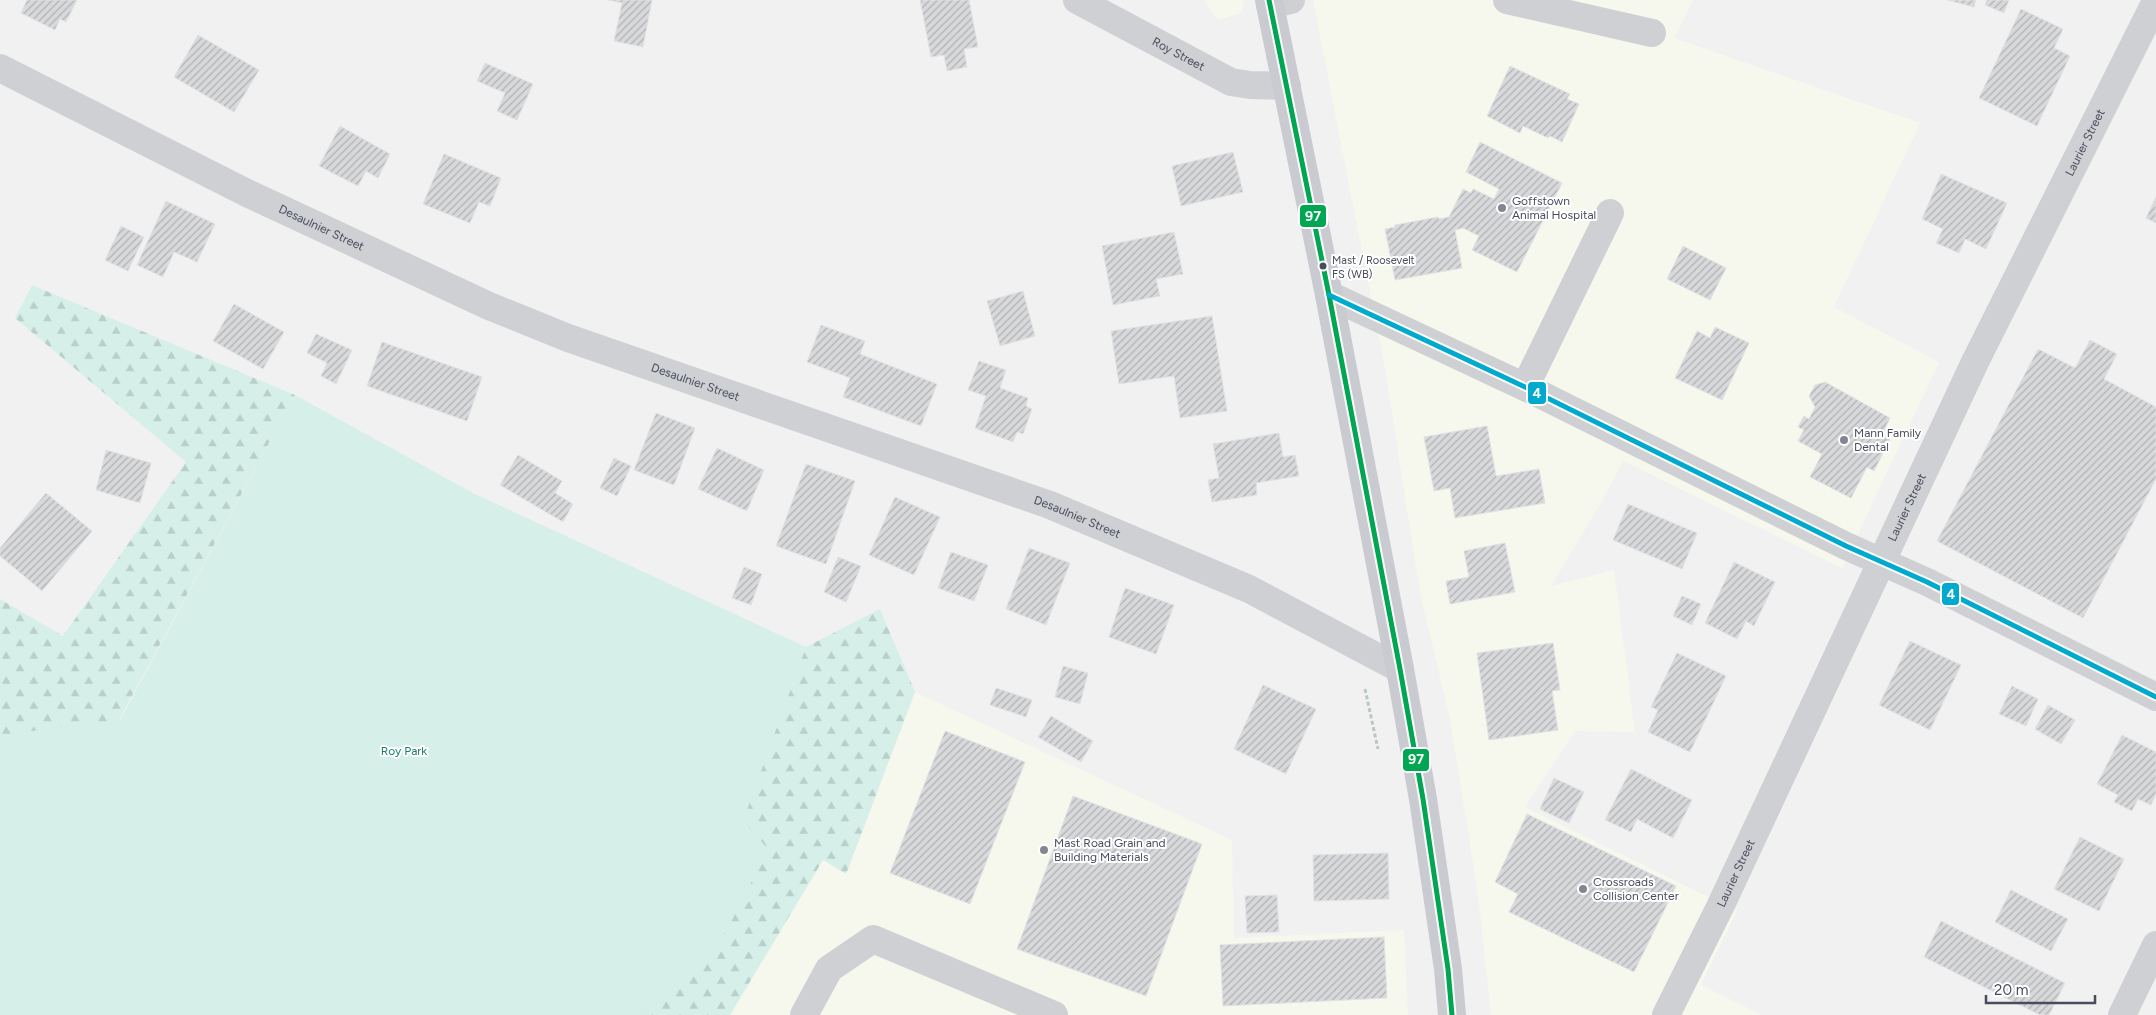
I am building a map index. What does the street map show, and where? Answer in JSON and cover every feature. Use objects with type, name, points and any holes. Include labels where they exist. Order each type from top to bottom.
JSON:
[{"type":"main road","points":[[1277,2],[1287,86],[1330,295],[1424,799],[1448,969],[1452,1015]]},
{"type":"street","name":"Roy Street","points":[[1076,0],[1231,82],[1250,85],[1287,86]]},
{"type":"street","points":[[1508,0],[1652,33]]},
{"type":"street","name":"Laurier Street","points":[[1666,1015],[1720,907],[1975,362],[2156,2]]},
{"type":"street","name":"Desaulnier Street","points":[[0,68],[247,192],[489,306],[568,338],[1050,505],[1249,589],[1400,669]]},
{"type":"street","points":[[1525,387],[1610,213]]},
{"type":"street","points":[[1330,295],[1525,387],[1881,562],[1927,582],[2156,697]]},
{"type":"street","points":[[804,1015],[829,969],[874,939],[1054,1015]]},
{"type":"street","points":[[2122,1015],[2156,945]]},
{"type":"path","points":[[1364,681],[1380,758]]},
{"type":"shaded area","points":[[1204,0],[1242,0],[1243,12],[1218,20]]},
{"type":"shaded area","points":[[1313,0],[1693,0],[1674,38],[1920,123],[1834,307],[1939,362],[1842,568],[1623,461],[1602,501],[1551,586],[1614,570],[1635,732],[1575,731],[1525,807],[1737,911],[1701,985],[1762,1015],[1491,1015],[1478,894],[1450,719],[1420,592],[1385,369]]},
{"type":"shaded area","name":"Mast Road Grain and Building Materials","points":[[915,692],[1232,840],[1234,938],[1404,930],[1408,1015],[730,1015],[823,859],[847,873]]},
{"type":"green space","points":[[32,285],[295,395],[119,720],[16,733],[0,746],[0,599],[63,636],[186,462],[15,318]]},
{"type":"green space","name":"Roy Park","points":[[295,395],[473,493],[806,647],[744,821],[781,862],[699,1015],[0,1015],[0,612],[120,720]]},
{"type":"green space","points":[[880,609],[915,692],[846,874],[823,860],[730,1015],[632,1015],[685,982],[727,930],[768,849],[743,821],[806,647]]},
{"type":"building","points":[[27,0],[77,0],[66,22],[60,19],[55,30],[21,13]]},
{"type":"building","points":[[608,0],[652,0],[643,47],[614,41],[622,3]]},
{"type":"building","points":[[920,0],[969,0],[978,47],[964,49],[967,67],[947,71],[944,55],[931,57]]},
{"type":"building","points":[[1947,0],[1976,0],[1974,7]]},
{"type":"building","points":[[1987,0],[2009,0],[2004,13],[1985,5]]},
{"type":"building","points":[[2021,9],[2063,29],[2054,48],[2070,56],[2037,126],[1979,98]]},
{"type":"building","points":[[198,35],[259,70],[234,112],[174,77]]},
{"type":"building","points":[[485,63],[533,84],[517,120],[497,111],[505,93],[477,81]]},
{"type":"building","points":[[1510,66],[1570,94],[1567,99],[1579,104],[1562,142],[1550,136],[1548,138],[1523,126],[1520,133],[1487,116]]},
{"type":"building","points":[[340,126],[390,154],[378,178],[366,171],[358,186],[319,166]]},
{"type":"building","name":"Goffstown Animal Hospital","points":[[1480,142],[1562,183],[1517,272],[1472,250],[1479,236],[1463,228],[1455,230],[1462,268],[1395,280],[1385,229],[1395,227],[1395,225],[1438,217],[1439,219],[1449,217],[1463,189],[1471,193],[1473,189],[1494,199],[1499,189],[1466,172]]},
{"type":"building","points":[[1233,152],[1243,192],[1181,206],[1172,166]]},
{"type":"building","points":[[444,154],[501,178],[490,206],[479,202],[470,223],[423,204]]},
{"type":"building","points":[[1941,174],[2007,203],[1986,249],[1965,239],[1959,253],[1936,243],[1943,229],[1922,219]]},
{"type":"building","points":[[2156,197],[2156,223],[2146,218]]},
{"type":"building","points":[[166,201],[215,224],[197,262],[174,252],[163,277],[137,265]]},
{"type":"building","points":[[121,226],[144,237],[128,271],[105,260]]},
{"type":"building","points":[[1174,232],[1183,274],[1156,279],[1160,296],[1113,305],[1102,246]]},
{"type":"building","points":[[1683,246],[1726,268],[1710,300],[1667,279]]},
{"type":"building","points":[[1023,291],[1035,336],[1000,346],[987,301]]},
{"type":"building","points":[[234,304],[284,332],[263,369],[213,341]]},
{"type":"building","points":[[1212,316],[1227,411],[1180,418],[1174,376],[1119,384],[1111,331]]},
{"type":"building","points":[[821,325],[865,341],[860,354],[937,384],[921,426],[843,397],[850,378],[807,362]]},
{"type":"building","points":[[1715,327],[1749,343],[1722,400],[1675,378],[1697,331],[1710,338]]},
{"type":"building","points":[[316,334],[352,350],[336,384],[321,376],[327,363],[307,353]]},
{"type":"building","points":[[2090,340],[2117,354],[2104,379],[2156,407],[2156,479],[2083,618],[1937,541],[2038,349],[2075,368]]},
{"type":"building","points":[[382,342],[482,377],[467,421],[367,386]]},
{"type":"building","points":[[979,361],[1006,370],[1000,388],[1028,398],[1026,406],[1032,409],[1023,434],[1017,432],[1013,442],[975,428],[986,396],[968,390]]},
{"type":"building","name":"Mann Family Dental","points":[[1825,382],[1890,418],[1882,435],[1890,439],[1874,471],[1867,467],[1851,498],[1810,477],[1822,454],[1798,441],[1804,430],[1798,427],[1804,416],[1809,419],[1815,407],[1809,396],[1815,385]]},
{"type":"building","points":[[656,413],[695,428],[674,485],[634,470]]},
{"type":"building","points":[[1487,426],[1496,476],[1539,469],[1545,503],[1455,518],[1450,488],[1434,491],[1424,437]]},
{"type":"building","points":[[1279,433],[1283,457],[1295,455],[1299,476],[1256,483],[1257,495],[1212,502],[1208,480],[1219,478],[1213,444]]},
{"type":"building","points":[[717,448],[764,470],[747,511],[698,489]]},
{"type":"building","points":[[106,450],[151,463],[140,503],[96,490]]},
{"type":"building","points":[[518,455],[562,481],[555,493],[573,504],[563,522],[500,485]]},
{"type":"building","points":[[614,458],[631,466],[617,496],[600,488]]},
{"type":"building","points":[[806,464],[855,481],[826,564],[776,546]]},
{"type":"building","points":[[46,493],[92,531],[42,591],[0,556],[0,548]]},
{"type":"building","points":[[895,497],[940,517],[914,575],[869,555]]},
{"type":"building","points":[[1628,504],[1697,533],[1682,569],[1613,540]]},
{"type":"building","points":[[1505,543],[1515,592],[1450,604],[1446,581],[1469,577],[1464,551]]},
{"type":"building","points":[[1029,548],[1070,563],[1046,625],[1006,609]]},
{"type":"building","points":[[951,552],[988,565],[974,601],[938,588]]},
{"type":"building","points":[[838,557],[861,566],[846,602],[824,592]]},
{"type":"building","points":[[1734,562],[1775,582],[1754,626],[1746,621],[1737,639],[1705,623]]},
{"type":"building","points":[[744,567],[762,574],[751,605],[732,598]]},
{"type":"building","points":[[1125,588],[1174,605],[1156,654],[1109,637]]},
{"type":"building","points":[[1682,596],[1701,604],[1692,625],[1673,616]]},
{"type":"building","points":[[1910,641],[1961,665],[1930,730],[1879,705]]},
{"type":"building","points":[[1553,643],[1560,690],[1552,691],[1558,730],[1489,740],[1477,653]]},
{"type":"building","points":[[1677,653],[1726,676],[1690,752],[1648,732],[1658,710],[1651,707]]},
{"type":"building","points":[[1063,666],[1088,673],[1080,704],[1055,697]]},
{"type":"building","points":[[1263,685],[1316,709],[1286,774],[1234,749]]},
{"type":"building","points":[[2012,686],[2038,699],[2026,726],[1999,714]]},
{"type":"building","points":[[996,688],[1032,700],[1026,717],[990,705]]},
{"type":"building","points":[[2048,705],[2075,720],[2061,744],[2035,729]]},
{"type":"building","points":[[1051,716],[1093,741],[1081,762],[1038,737]]},
{"type":"building","points":[[945,731],[1025,762],[970,904],[890,873]]},
{"type":"building","points":[[2122,735],[2156,752],[2156,794],[2151,805],[2138,799],[2132,811],[2114,802],[2118,795],[2097,784]]},
{"type":"building","points":[[1631,769],[1692,800],[1673,838],[1637,819],[1631,832],[1605,820]]},
{"type":"building","points":[[1554,778],[1584,792],[1569,823],[1540,809]]},
{"type":"building","points":[[1073,796],[1202,844],[1146,996],[1017,949]]},
{"type":"building","points":[[1527,814],[1676,886],[1634,972],[1509,912],[1518,894],[1495,882]]},
{"type":"building","points":[[2080,837],[2124,859],[2099,911],[2054,889]]},
{"type":"building","points":[[1388,853],[1389,899],[1314,901],[1313,855]]},
{"type":"building","points":[[2011,890],[2068,919],[2051,951],[1995,922]]},
{"type":"building","points":[[1277,895],[1279,932],[1247,933],[1245,896]]},
{"type":"building","points":[[1941,921],[2065,983],[2049,1015],[2040,1015],[1924,957]]},
{"type":"building","points":[[1384,937],[1387,998],[1223,1006],[1220,945]]},
{"type":"transit line","name":"97","points":[[1269,0],[1329,295],[1400,669],[1423,799],[1448,969],[1452,1015]]},
{"type":"transit line","name":"4","points":[[1329,295],[1525,387],[1846,546],[1927,582],[2156,697]]},
{"type":"place","name":"Goffstown Animal Hospital","points":[[1502,208]]},
{"type":"place","name":"Mast / Roosevelt FS (WB)","points":[[1323,266]]},
{"type":"place","name":"Mann Family Dental","points":[[1844,440]]},
{"type":"place","name":"Mast Road Grain and Building Materials","points":[[1044,850]]},
{"type":"place","name":"Crossroads Collision Center","points":[[1583,889]]}]
